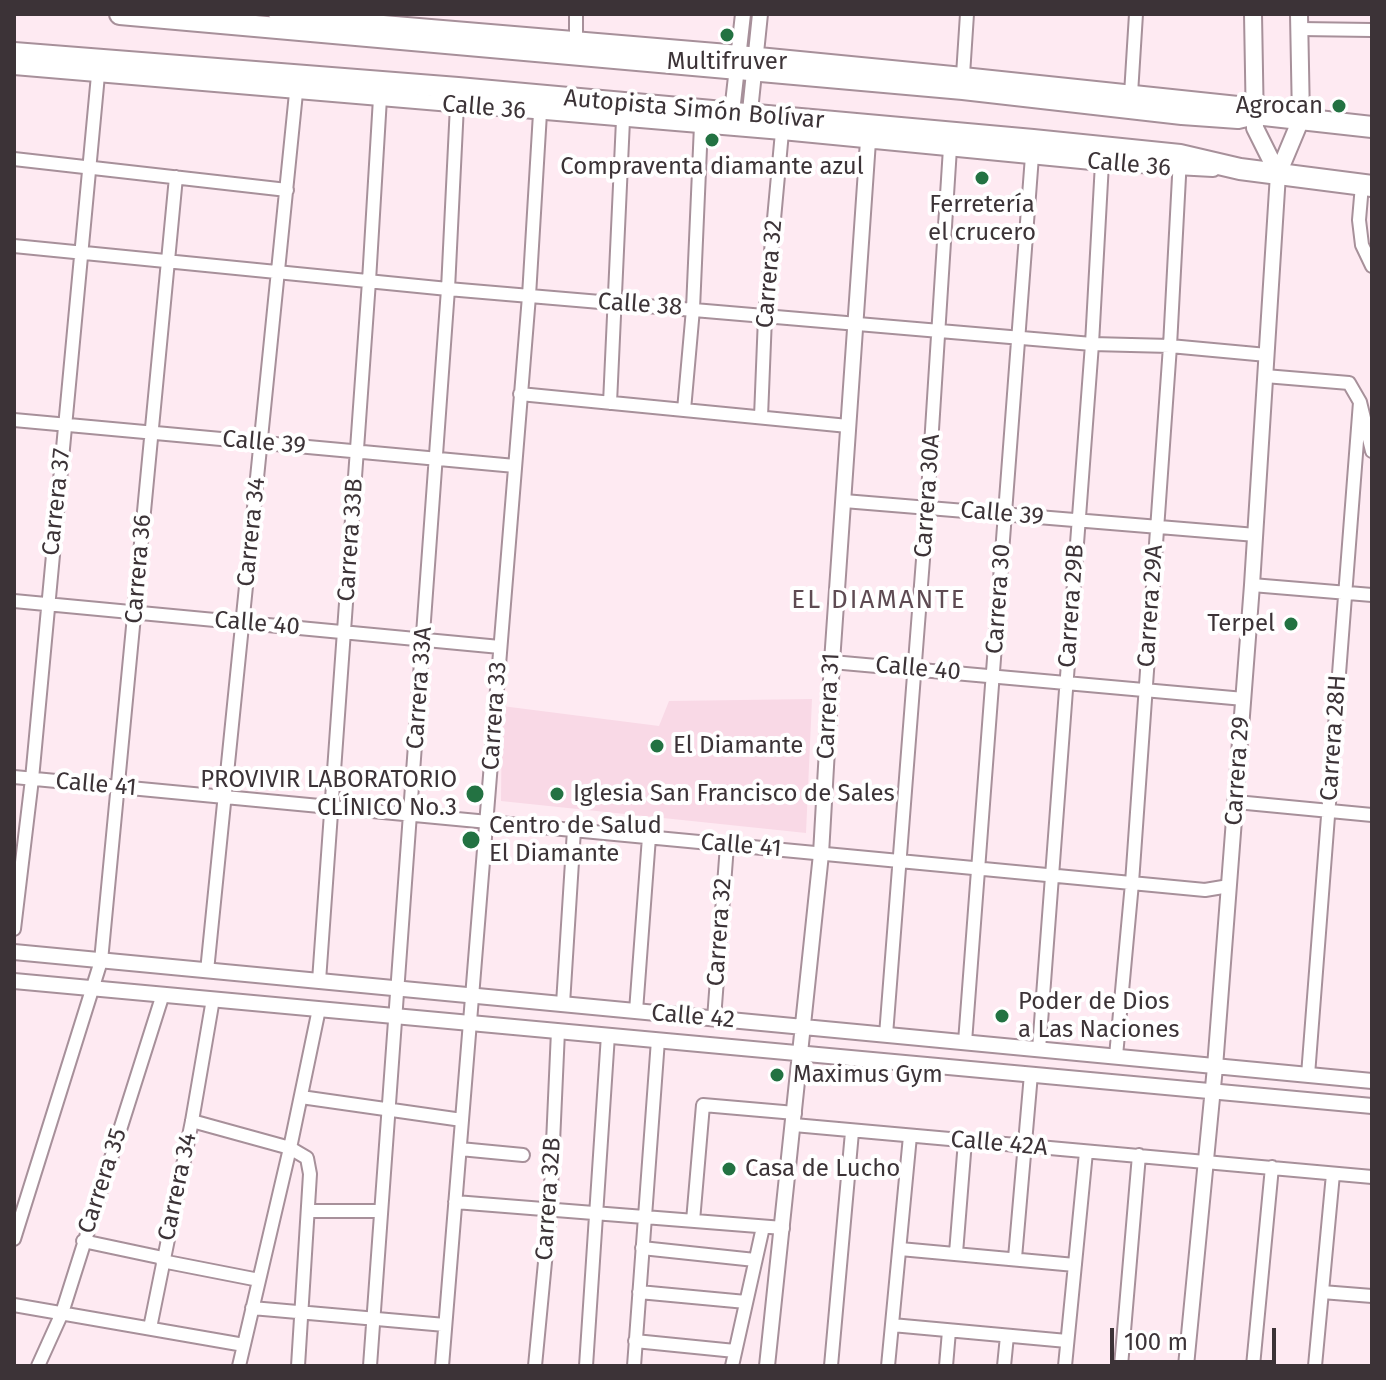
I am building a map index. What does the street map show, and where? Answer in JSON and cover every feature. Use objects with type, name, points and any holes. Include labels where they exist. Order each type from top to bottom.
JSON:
[{"type":"highway","name":"Autopista Simón Bolívar","points":[[120,14],[595,58],[746,62],[901,77],[1182,114],[1238,118],[1255,114],[1372,127]]},
{"type":"highway","points":[[595,58],[614,44]]},
{"type":"highway","name":"Autopista Simón Bolívar","points":[[19,60],[427,86],[659,115],[1180,162],[1367,185]]},
{"type":"main road","points":[[1253,14],[1255,128],[1278,174]]},
{"type":"main road","name":"Carrera 29","points":[[1278,174],[1301,119],[1300,22]]},
{"type":"street","points":[[276,14],[404,19],[746,62]]},
{"type":"street","points":[[576,14],[576,40]]},
{"type":"street","points":[[740,121],[746,62],[743,14]]},
{"type":"street","points":[[746,62],[760,14]]},
{"type":"street","points":[[963,75],[967,14]]},
{"type":"street","points":[[1131,94],[1136,14]]},
{"type":"street","points":[[1243,14],[1253,14]]},
{"type":"street","points":[[1300,22],[1372,30]]},
{"type":"street","name":"Calle 36","points":[[19,60],[98,75],[296,93],[623,120],[659,115],[701,125],[740,121],[782,132],[868,141],[951,140],[1032,156],[1102,163],[1180,162]]},
{"type":"street","name":"Carrera 37","points":[[14,929],[32,779],[98,75]]},
{"type":"street","points":[[901,77],[963,75],[1238,104],[1255,114]]},
{"type":"street","name":"Carrera 34","points":[[207,971],[296,93]]},
{"type":"street","name":"Carrera 33B","points":[[319,981],[380,98]]},
{"type":"street","name":"Carrera 33A","points":[[370,1366],[396,988],[412,815],[448,289],[457,105]]},
{"type":"street","name":"Carrera 33","points":[[442,1366],[488,822],[529,296],[540,113]]},
{"type":"street","points":[[610,403],[623,120]]},
{"type":"street","points":[[684,410],[693,309],[701,125]]},
{"type":"street","name":"Carrera 32","points":[[761,417],[765,317],[782,132]]},
{"type":"street","name":"Carrera 30A","points":[[886,1035],[940,330],[951,140]]},
{"type":"street","name":"Carrera 31","points":[[767,1366],[821,854],[868,141]]},
{"type":"street","name":"Carrera 30","points":[[965,1042],[1032,156]]},
{"type":"street","points":[[14,159],[287,190]]},
{"type":"street","name":"Carrera 29A","points":[[1116,1056],[1132,883],[1180,162]]},
{"type":"street","name":"Carrera 29B","points":[[1039,1049],[1092,344],[1102,163]]},
{"type":"street","name":"Carrera 29","points":[[1186,1366],[1213,1091],[1244,699],[1278,174]]},
{"type":"street","name":"Carrera 36","points":[[101,961],[176,177]]},
{"type":"street","points":[[1367,185],[1359,220],[1362,245],[1372,266]]},
{"type":"street","name":"Calle 38","points":[[14,246],[170,259],[279,274],[765,317],[1267,355]]},
{"type":"street","points":[[1265,376],[1349,383],[1360,402],[1372,451]]},
{"type":"street","points":[[520,394],[848,426]]},
{"type":"street","name":"Carrera 28H","points":[[1308,1075],[1360,402]]},
{"type":"street","name":"Calle 39","points":[[14,420],[515,466]]},
{"type":"street","name":"Calle 39","points":[[844,501],[1256,535]]},
{"type":"street","points":[[1252,585],[1372,595]]},
{"type":"street","name":"Calle 40","points":[[14,601],[500,647]]},
{"type":"street","name":"Calle 40","points":[[832,662],[1244,699]]},
{"type":"street","name":"Calle 41","points":[[14,777],[1205,890],[1229,886]]},
{"type":"street","points":[[1236,802],[1372,815]]},
{"type":"street","points":[[563,1004],[574,830]]},
{"type":"street","points":[[636,1011],[649,837]]},
{"type":"street","name":"Carrera 32","points":[[714,1019],[727,845]]},
{"type":"street","name":"Calle 42","points":[[14,952],[1372,1081]]},
{"type":"street","points":[[14,1239],[18,1210],[101,961]]},
{"type":"street","name":"Calle 42","points":[[14,981],[1372,1106]]},
{"type":"street","name":"Carrera 35","points":[[42,1365],[62,1313],[163,994]]},
{"type":"street","name":"Carrera 34","points":[[150,1328],[213,999]]},
{"type":"street","points":[[239,1366],[319,1009]]},
{"type":"street","name":"Carrera 32B","points":[[535,1366],[550,1210],[558,1031]]},
{"type":"street","points":[[586,1366],[608,1035]]},
{"type":"street","points":[[634,1366],[658,1040]]},
{"type":"street","points":[[1015,1258],[1031,1074]]},
{"type":"street","points":[[301,1097],[462,1120]]},
{"type":"street","name":"Calle 42A","points":[[693,1221],[703,1105],[795,1119],[852,1132],[1372,1177]]},
{"type":"street","points":[[192,1121],[290,1148],[307,1158],[310,1166],[298,1366]]},
{"type":"street","points":[[831,1366],[852,1132]]},
{"type":"street","points":[[888,1366],[910,1136]]},
{"type":"street","points":[[956,1253],[965,1141]]},
{"type":"street","points":[[460,1149],[523,1155]]},
{"type":"street","points":[[1065,1366],[1086,1152]]},
{"type":"street","points":[[1121,1366],[1139,1155]]},
{"type":"street","points":[[1253,1366],[1272,1167]]},
{"type":"street","points":[[1315,1366],[1333,1174]]},
{"type":"street","points":[[455,1202],[783,1228]]},
{"type":"street","points":[[308,1211],[380,1211]]},
{"type":"street","points":[[732,1366],[763,1227]]},
{"type":"street","points":[[83,1241],[259,1280]]},
{"type":"street","points":[[642,1248],[755,1260]]},
{"type":"street","points":[[900,1249],[1075,1265]]},
{"type":"street","points":[[639,1292],[746,1302]]},
{"type":"street","points":[[1322,1292],[1372,1296]]},
{"type":"street","points":[[14,1305],[244,1345]]},
{"type":"street","points":[[252,1308],[445,1325]]},
{"type":"street","points":[[892,1325],[1067,1341]]},
{"type":"street","points":[[946,1366],[949,1331]]},
{"type":"street","points":[[1004,1366],[1007,1336]]},
{"type":"street","points":[[635,1341],[735,1351]]},
{"type":"shaded area","name":"El Diamante","points":[[812,699],[806,833],[501,801],[502,706],[659,726],[669,701]]},
{"type":"place","name":"Multifruver","points":[[727,35]]},
{"type":"place","name":"Agrocan","points":[[1339,106]]},
{"type":"place","name":"Compraventa diamante azul","points":[[712,140]]},
{"type":"place","name":"Ferretería el crucero","points":[[982,178]]},
{"type":"place","name":"Terpel","points":[[1291,624]]},
{"type":"place","name":"El Diamante","points":[[657,746]]},
{"type":"place","name":"PROVIVIR LABORATORIO CLÍNICO No.3","points":[[475,794]]},
{"type":"place","name":"Iglesia San Francisco de Sales","points":[[557,794]]},
{"type":"place","name":"Centro de Salud El Diamante","points":[[471,840]]},
{"type":"place","name":"Poder de Dios a Las Naciones","points":[[1002,1016]]},
{"type":"place","name":"Maximus Gym","points":[[777,1075]]},
{"type":"place","name":"Casa de Lucho","points":[[729,1169]]},
{"type":"district","name":"EL DIAMANTE","points":[[879,601]]}]
